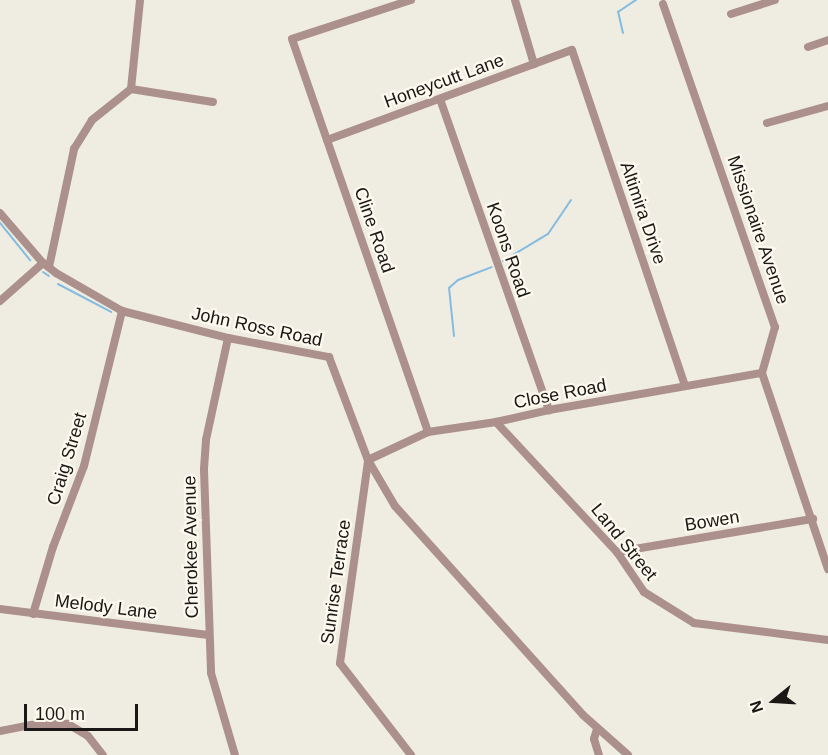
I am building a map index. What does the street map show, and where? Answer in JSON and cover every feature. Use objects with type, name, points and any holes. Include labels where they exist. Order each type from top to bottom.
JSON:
[{"type":"street","points":[[0,301],[54,256],[74,149],[92,120],[131,89],[140,0]]},
{"type":"street","points":[[515,0],[534,64]]},
{"type":"street","points":[[731,14],[775,0]]},
{"type":"street","name":"Cline Road","points":[[407,1],[292,39],[428,432]]},
{"type":"street","name":"Missionaire Avenue","points":[[663,4],[776,327],[762,373]]},
{"type":"street","points":[[808,46],[828,40]]},
{"type":"street","name":"Honeycutt Lane","points":[[327,140],[572,50]]},
{"type":"street","name":"Altimira Drive","points":[[572,50],[685,386]]},
{"type":"street","points":[[131,89],[213,102]]},
{"type":"street","name":"Koons Road","points":[[440,99],[549,410]]},
{"type":"street","points":[[767,123],[828,106]]},
{"type":"street","name":"John Ross Road","points":[[0,213],[46,265],[92,295],[122,311],[228,338],[329,357],[368,460],[395,506],[597,729],[628,755]]},
{"type":"street","name":"Craig Street","points":[[33,614],[53,547],[84,466],[122,311]]},
{"type":"street","name":"Cherokee Avenue","points":[[228,338],[206,440],[204,470],[211,674],[235,755]]},
{"type":"street","points":[[762,373],[827,565]]},
{"type":"street","name":"Close Road","points":[[368,460],[428,432],[496,422],[549,410],[762,373]]},
{"type":"street","name":"Land Street","points":[[496,422],[617,552],[644,592],[694,623],[828,640]]},
{"type":"street","name":"Sunrise Terrace","points":[[368,460],[340,663],[411,755]]},
{"type":"street","name":"Bowen","points":[[617,552],[813,519]]},
{"type":"street","name":"Melody Lane","points":[[0,609],[208,634]]},
{"type":"street","points":[[0,731],[31,725],[68,724],[88,736],[103,755]]},
{"type":"street","points":[[597,729],[594,739],[599,755]]},
{"type":"waterway","points":[[623,33],[618,12],[636,0]]},
{"type":"waterway","points":[[503,261],[548,234],[571,200]]},
{"type":"waterway","points":[[0,223],[30,260]]},
{"type":"waterway","points":[[454,336],[449,288],[458,280],[492,267]]},
{"type":"waterway","points":[[43,272],[49,276]]},
{"type":"waterway","points":[[58,284],[111,312]]}]
